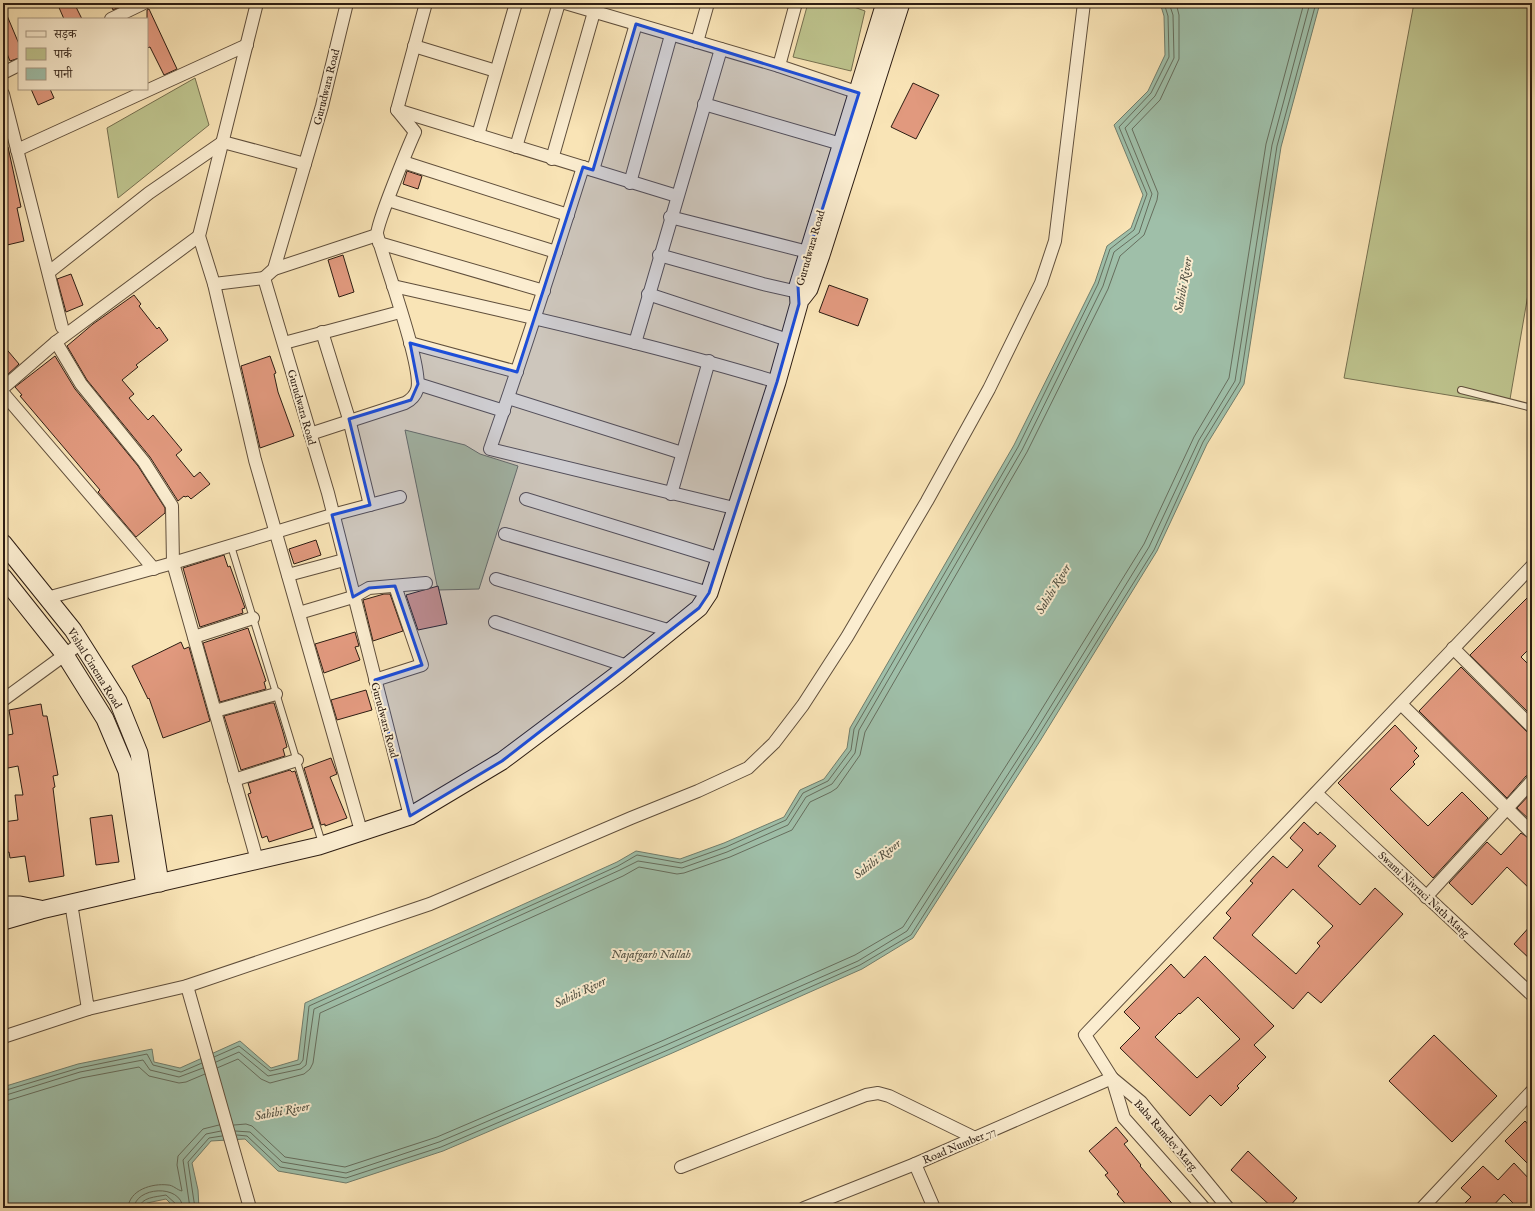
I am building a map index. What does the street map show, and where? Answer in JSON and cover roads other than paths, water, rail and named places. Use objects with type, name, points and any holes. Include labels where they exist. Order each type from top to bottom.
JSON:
[{"type":"street","points":[[113,18],[144,3]]},
{"type":"street","points":[[257,3],[200,236],[214,284],[255,460],[361,831]]},
{"type":"street","name":"Gurudwara Road","points":[[347,3],[322,106],[274,268],[264,278],[328,493],[332,515],[410,816]]},
{"type":"street","points":[[398,110],[426,3]]},
{"type":"street","points":[[478,135],[516,3]]},
{"type":"street","points":[[516,147],[559,3]]},
{"type":"street","points":[[565,3],[603,10],[636,24],[779,66],[858,93]]},
{"type":"street","points":[[697,42],[708,3]]},
{"type":"street","points":[[779,66],[796,3]]},
{"type":"street","name":"Gurudwara Road","points":[[798,298],[798,286],[808,252],[886,3]]},
{"type":"street","name":"Gurudwara Road","points":[[798,298],[809,289],[901,3]]},
{"type":"street","points":[[3,1037],[88,1009],[187,986],[430,904],[631,818],[698,792],[748,768],[774,743],[803,705],[843,643],[927,501],[989,389],[1041,283],[1055,241],[1084,3]]},
{"type":"street","points":[[552,158],[603,10]]},
{"type":"street","points":[[636,24],[588,169],[568,215],[544,291],[533,317],[517,372],[490,449],[738,509]]},
{"type":"street","points":[[630,183],[672,35]]},
{"type":"street","points":[[17,150],[247,45]]},
{"type":"street","points":[[414,46],[496,71]]},
{"type":"street","points":[[634,343],[670,217],[721,49]]},
{"type":"street","points":[[3,73],[18,66]]},
{"type":"street","points":[[3,94],[62,327]]},
{"type":"street","points":[[704,104],[841,144]]},
{"type":"street","points":[[398,110],[630,183],[677,196]]},
{"type":"street","points":[[310,434],[349,419],[411,400],[417,390],[417,373],[410,343],[376,232],[414,132],[398,110]]},
{"type":"street","points":[[49,272],[149,193],[223,142],[305,164]]},
{"type":"street","points":[[403,162],[568,215]]},
{"type":"street","points":[[388,200],[556,252]]},
{"type":"street","points":[[670,217],[808,252]]},
{"type":"street","points":[[3,388],[56,342],[200,236]]},
{"type":"street","points":[[274,268],[378,239],[544,291]]},
{"type":"street","points":[[3,921],[41,910],[323,844],[410,816],[502,761],[627,666],[699,608],[709,594],[738,509],[777,382],[798,298],[763,284],[659,255]]},
{"type":"street","points":[[214,284],[264,278]]},
{"type":"street","points":[[393,286],[533,317],[709,362],[777,382]]},
{"type":"street","points":[[648,294],[788,340]]},
{"type":"street","points":[[284,343],[400,312]]},
{"type":"street","points":[[322,332],[349,419],[370,505]]},
{"type":"street","points":[[56,342],[81,384],[144,462],[172,506],[173,563],[257,860]]},
{"type":"street","points":[[410,343],[517,372]]},
{"type":"street","points":[[671,494],[709,362]]},
{"type":"street","points":[[418,384],[504,411]]},
{"type":"street","points":[[3,393],[154,569]]},
{"type":"street","points":[[508,398],[682,453]]},
{"type":"street","points":[[47,598],[154,569],[332,515],[400,497]]},
{"type":"street","points":[[526,499],[721,559]]},
{"type":"street","points":[[504,534],[709,594]]},
{"type":"street","name":"Vishal Cinema Road","points":[[3,543],[81,643],[118,701],[139,753],[152,884]]},
{"type":"street","points":[[288,575],[344,560]]},
{"type":"street","points":[[1112,1078],[1085,1035],[1532,566]]},
{"type":"street","name":"Vishal Cinema Road","points":[[3,577],[65,655],[105,719],[127,771],[152,884]]},
{"type":"street","points":[[496,579],[671,631]]},
{"type":"street","points":[[299,613],[353,597],[369,588],[426,583]]},
{"type":"street","points":[[375,680],[422,665],[395,586]]},
{"type":"street","points":[[194,637],[253,618]]},
{"type":"street","points":[[495,622],[627,666]]},
{"type":"street","points":[[3,700],[81,643]]},
{"type":"street","points":[[1453,648],[1532,727]]},
{"type":"street","points":[[215,711],[276,694]]},
{"type":"street","points":[[1401,704],[1532,833]]},
{"type":"street","points":[[234,780],[297,760]]},
{"type":"street","points":[[1426,897],[1532,781]]},
{"type":"street","name":"Swami Nivruci Nath Marg","points":[[1316,793],[1532,995]]},
{"type":"street","points":[[3,904],[20,905],[41,910]]},
{"type":"street","points":[[71,904],[88,1009]]},
{"type":"street","points":[[187,986],[198,1018],[250,1208]]},
{"type":"street","name":"Road Number 77","points":[[804,1208],[915,1164],[1112,1078]]},
{"type":"street","name":"Baba Ramdev Marg","points":[[1112,1078],[1124,1118],[1204,1208]]},
{"type":"street","name":"Baba Ramdev Marg","points":[[1112,1078],[1141,1102],[1228,1208]]},
{"type":"street","points":[[1422,1208],[1532,1090]]},
{"type":"street","points":[[681,1167],[866,1095],[878,1093],[889,1096],[975,1138]]},
{"type":"street","points":[[915,1164],[934,1208]]},
{"type":"lane","points":[[1461,390],[1532,408]]},
{"type":"lane","points":[[231,546],[323,844]]},
{"type":"water","name":"Najafgarh Nallah","points":[[1160,3],[1320,3],[1281,147],[1244,384],[1207,444],[1157,551],[1040,741],[913,938],[862,969],[670,1054],[443,1151],[346,1183],[278,1171],[245,1139],[211,1141],[192,1163],[198,1190],[199,1208],[175,1208],[166,1199],[147,1203],[142,1208],[3,1208],[3,1088],[6,1086],[78,1064],[152,1049],[154,1062],[180,1068],[240,1041],[271,1068],[298,1060],[305,1003],[617,862],[636,851],[680,859],[724,843],[784,817],[800,790],[824,779],[847,748],[850,728],[1014,445],[1095,282],[1107,246],[1131,228],[1143,195],[1114,125],[1148,91],[1165,55],[1164,16]]},
{"type":"water label","name":"Sahibi River","points":[[1183,285]]},
{"type":"water label","name":"Sahibi River","points":[[1053,589]]},
{"type":"water label","name":"Sahibi River","points":[[877,859]]},
{"type":"water label","name":"Sahibi River","points":[[580,992]]},
{"type":"water label","name":"Sahibi River","points":[[282,1111]]}]
